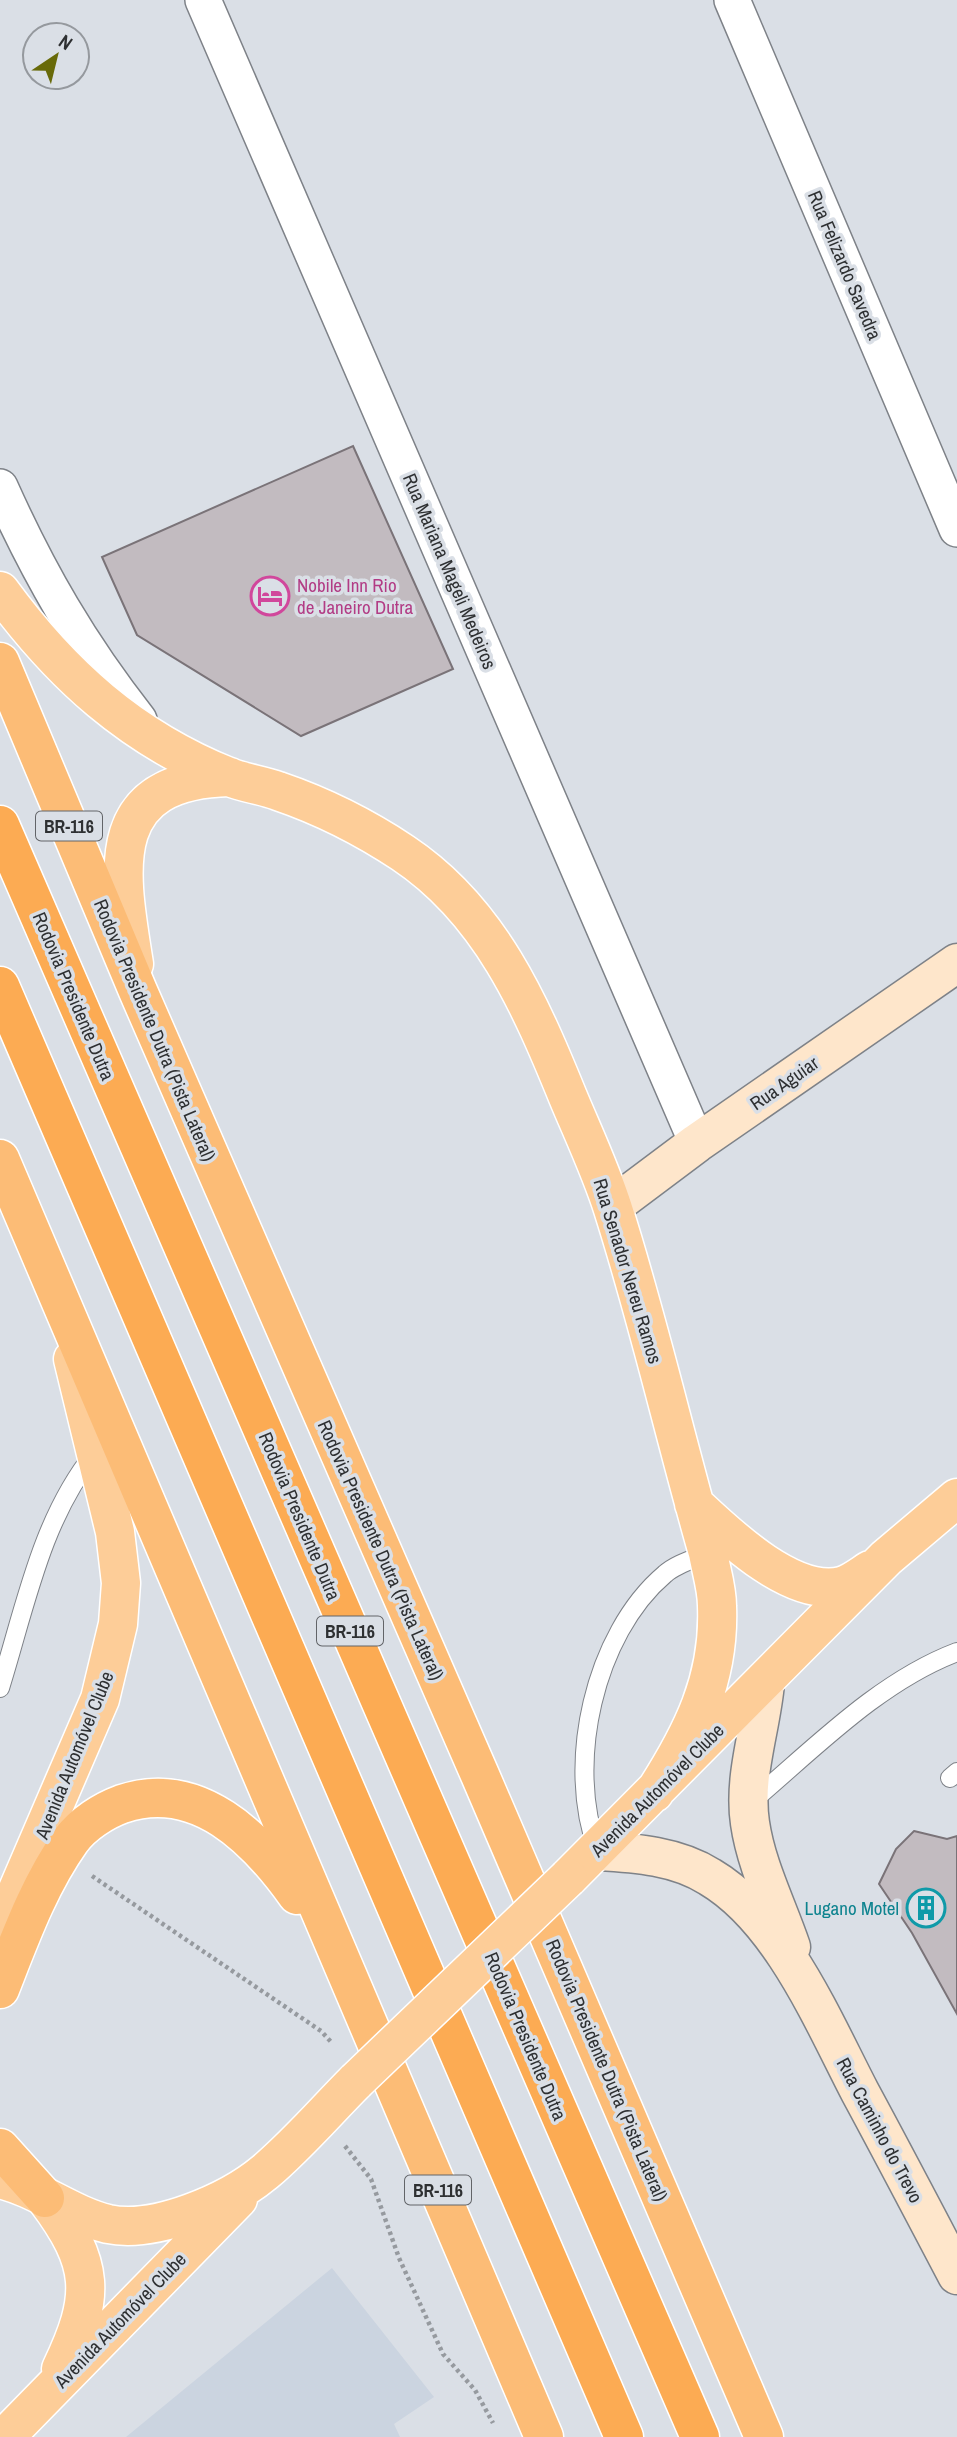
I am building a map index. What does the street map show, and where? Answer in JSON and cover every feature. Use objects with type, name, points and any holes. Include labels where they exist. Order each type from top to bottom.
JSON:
[{"type":"highway","name":"Rodovia Presidente Dutra (Pista Lateral)","points":[[0,662],[138,991],[480,1774],[764,2437]]},
{"type":"highway","name":"Rodovia Presidente Dutra","points":[[0,825],[701,2437]]},
{"type":"highway","points":[[0,986],[624,2437]]},
{"type":"highway","name":"BR-116","points":[[0,1159],[544,2437]]},
{"type":"highway","points":[[0,1989],[40,1892],[72,1838],[110,1808],[152,1797],[174,1798],[201,1806],[242,1832],[262,1850],[332,1944]]},
{"type":"highway","points":[[0,2148],[45,2198]]},
{"type":"main road","points":[[0,591],[37,641],[87,691],[157,742]]},
{"type":"main road","name":"Rua Senador Nereu Ramos","points":[[157,742],[230,777],[277,790],[322,808],[393,847],[445,887],[485,931],[516,978],[540,1028],[612,1206],[708,1553],[718,1604],[712,1666],[688,1740],[654,1793]]},
{"type":"main road","name":"Rua Senador Nereu Ramos","points":[[138,991],[123,896],[121,864],[127,836],[149,802],[167,789],[205,778],[230,777]]},
{"type":"main road","name":"Rua Aguiar","points":[[612,1206],[697,1143],[957,963]]},
{"type":"main road","name":"Avenida Automóvel Clube","points":[[0,1931],[8,1888],[100,1699],[113,1657],[121,1583],[115,1532],[55,1285]]},
{"type":"main road","name":"Avenida Automóvel Clube","points":[[5,2437],[356,2081],[598,1851],[886,1558],[957,1498]]},
{"type":"main road","points":[[694,1504],[754,1556],[797,1579],[815,1585],[845,1586],[886,1558]]},
{"type":"main road","name":"Rua Caminho do Trevo","points":[[765,1683],[761,1724],[750,1777],[750,1822],[761,1866],[804,1985]]},
{"type":"main road","name":"Rua Caminho do Trevo","points":[[598,1851],[640,1853],[688,1866],[711,1877],[736,1896],[765,1927],[804,1985],[957,2275]]},
{"type":"main road","points":[[0,2179],[109,2224],[153,2226],[213,2203],[264,2173]]},
{"type":"main road","points":[[45,2198],[78,2248],[85,2276],[82,2319],[51,2390]]},
{"type":"street","name":"Rua Mariana Mageli Medeiros","points":[[203,0],[697,1143]]},
{"type":"street","name":"Rua Felizardo Savedra","points":[[732,0],[957,529]]},
{"type":"street","name":"Rua Senador Nereu Ramos","points":[[0,487],[34,563],[66,618],[109,682],[157,742]]},
{"type":"lane","points":[[0,1688],[54,1517],[72,1481],[96,1452]]},
{"type":"lane","points":[[598,1851],[588,1825],[583,1749],[590,1710],[618,1636],[640,1598],[667,1572],[708,1553]]},
{"type":"lane","points":[[750,1803],[874,1699],[931,1661],[957,1651]]},
{"type":"lane","points":[[523,2388],[523,2437]]},
{"type":"path","points":[[61,1856],[321,2031]]},
{"type":"path","points":[[340,2139],[371,2179],[399,2258],[443,2354],[475,2390],[498,2429]]},
{"type":"shaded area","points":[[332,2268],[434,2397],[394,2424],[400,2437],[126,2437]]},
{"type":"building","name":"Nobile Inn Rio de Janeiro Dutra","points":[[353,446],[453,669],[301,736],[137,635],[102,557]]},
{"type":"building","name":"Lugano Motel","points":[[914,1831],[947,1839],[957,1836],[957,2014],[912,1933],[879,1884],[896,1849]]},
{"type":"place","name":"Nobile Inn Rio de Janeiro Dutra","points":[[270,596]]},
{"type":"place","name":"Lugano Motel","points":[[926,1908]]}]
